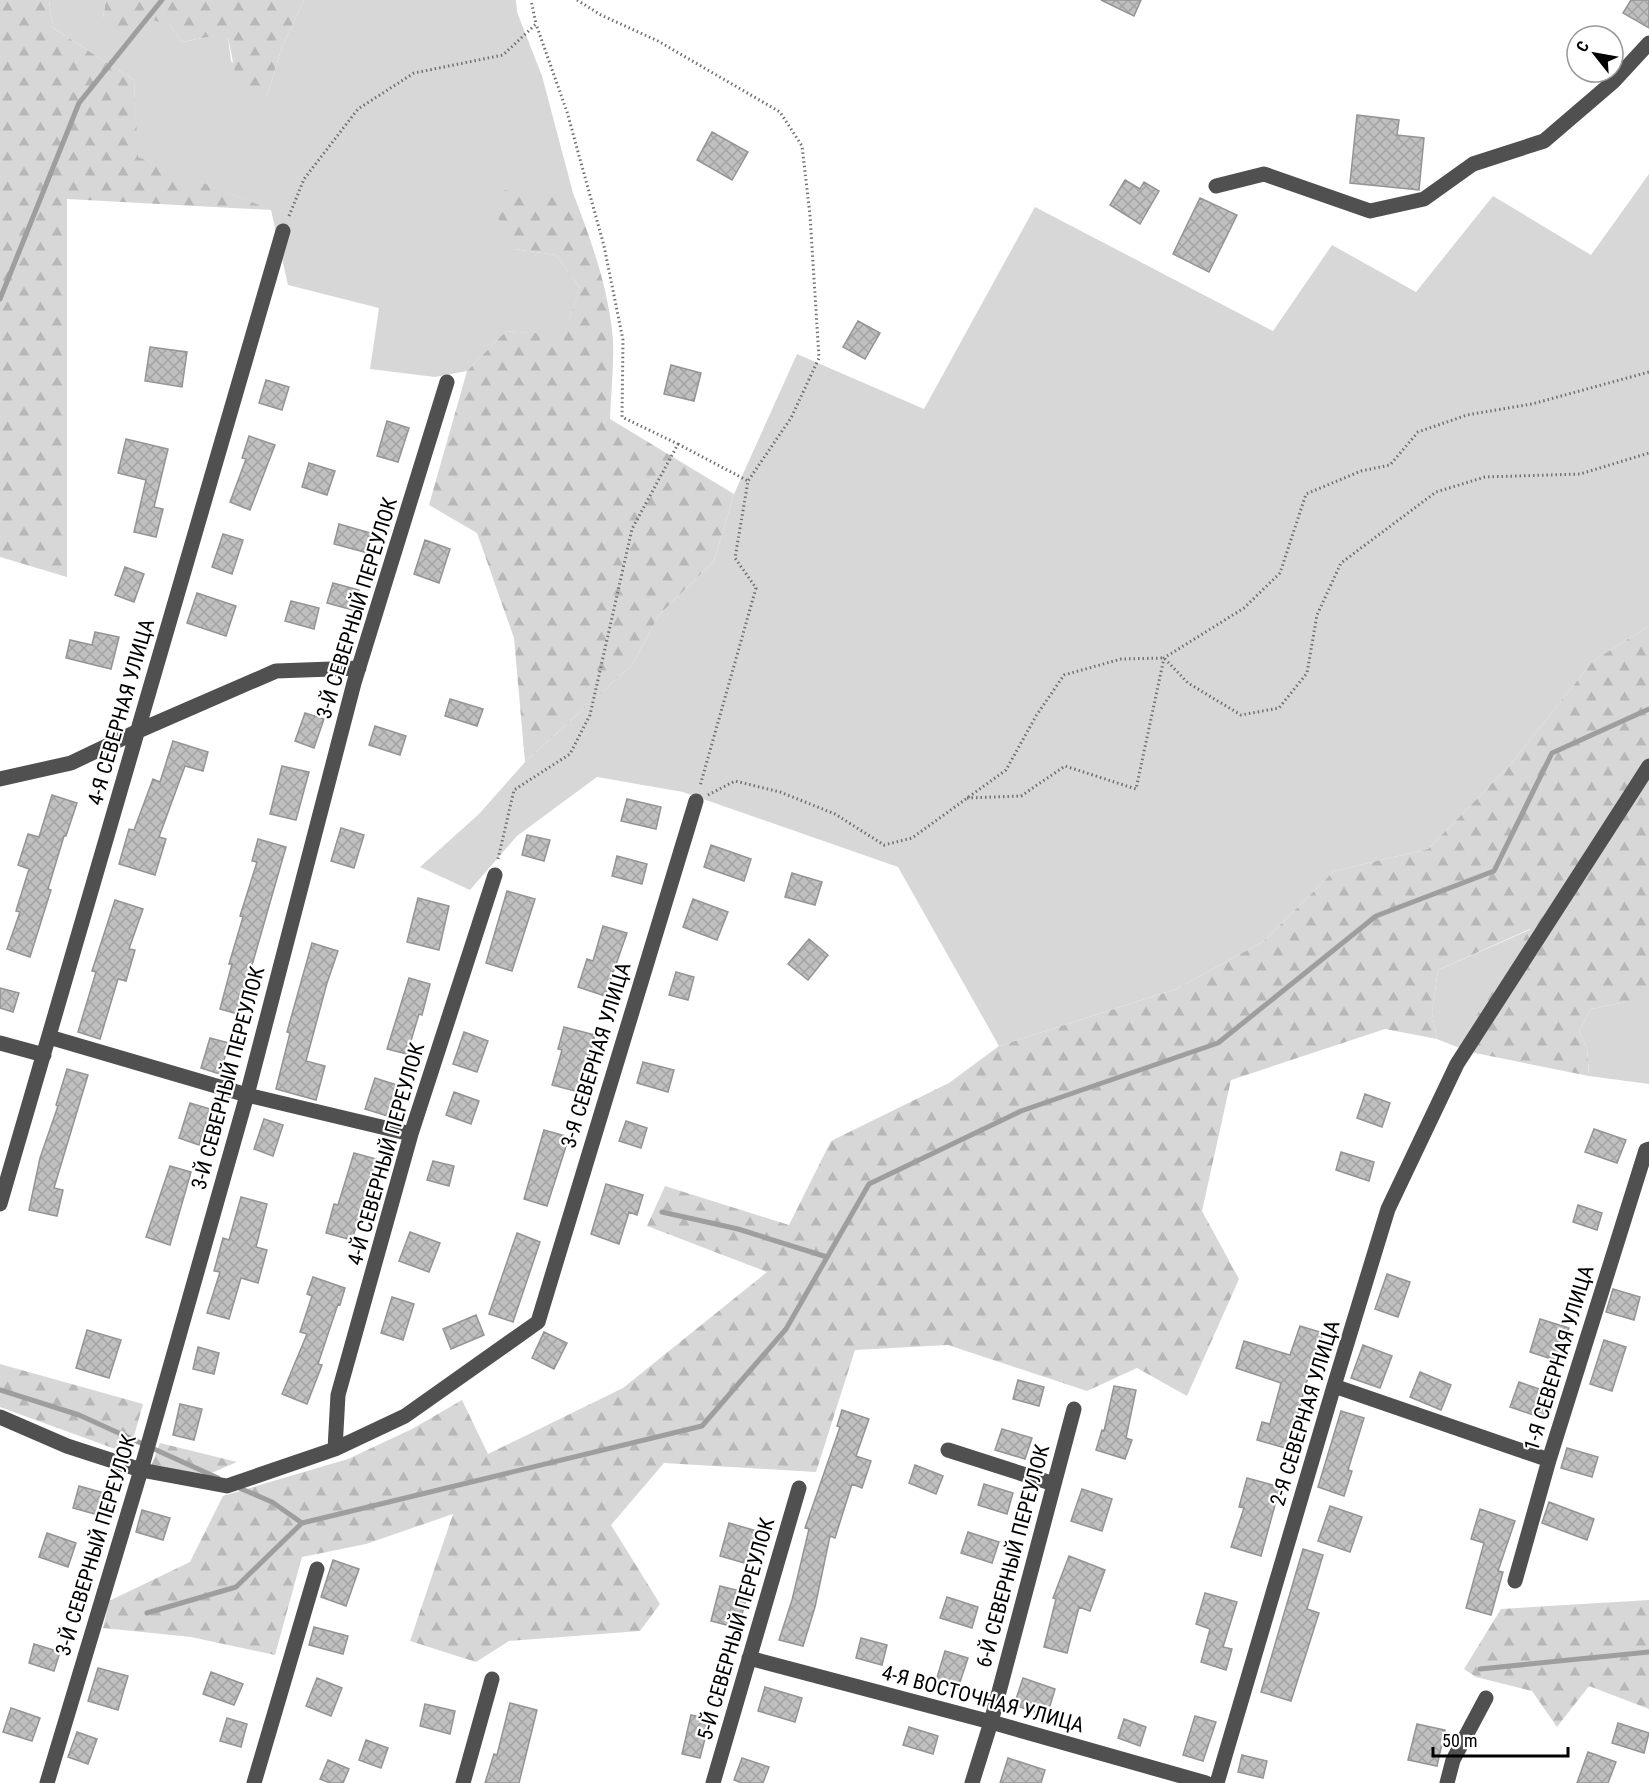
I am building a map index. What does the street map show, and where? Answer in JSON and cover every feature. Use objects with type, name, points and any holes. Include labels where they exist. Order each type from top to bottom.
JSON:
[{"type":"street","points":[[1216,186],[1264,174],[1370,211],[1424,199],[1473,164],[1544,141],[1614,81],[1649,43]]},
{"type":"street","name":"4-Я СЕВЕРНАЯ УЛИЦА","points":[[0,1204],[283,231]]},
{"type":"street","name":"3-Й СЕВЕРНЫЙ ПЕРЕУЛОК","points":[[47,1783],[141,1470],[247,1095],[359,668],[447,382]]},
{"type":"street","points":[[0,779],[71,763],[276,671],[359,668]]},
{"type":"street","name":"2-Я СЕВЕРНАЯ УЛИЦА","points":[[1217,1783],[1388,1209],[1457,1064],[1649,766]]},
{"type":"street","name":"3-Я СЕВЕРНАЯ УЛИЦА","points":[[335,1449],[405,1416],[538,1322],[696,801]]},
{"type":"street","name":"4-Й СЕВЕРНЫЙ ПЕРЕУЛОК","points":[[335,1449],[338,1395],[411,1134],[495,875]]},
{"type":"street","points":[[49,1037],[247,1095],[411,1134]]},
{"type":"street","points":[[0,1043],[44,1055]]},
{"type":"street","name":"1-Я СЕВЕРНАЯ УЛИЦА","points":[[1515,1581],[1549,1460],[1648,1149]]},
{"type":"street","points":[[1334,1386],[1549,1460]]},
{"type":"street","name":"6-Й СЕВЕРНЫЙ ПЕРЕУЛОК","points":[[972,1783],[991,1722],[1074,1409]]},
{"type":"street","points":[[0,1417],[67,1446],[141,1470],[227,1486],[335,1449]]},
{"type":"street","points":[[948,1450],[1054,1484]]},
{"type":"street","name":"5-Й СЕВЕРНЫЙ ПЕРЕУЛОК","points":[[713,1783],[799,1488]]},
{"type":"street","points":[[254,1783],[317,1569]]},
{"type":"street","name":"4-Я ВОСТОЧНАЯ УЛИЦА","points":[[749,1658],[991,1722],[1206,1783]]},
{"type":"street","points":[[463,1783],[492,1678]]},
{"type":"street","points":[[1447,1783],[1453,1760],[1486,1698]]},
{"type":"path","points":[[531,0],[536,24],[567,112],[604,246],[623,340],[622,417],[748,481]]},
{"type":"path","points":[[577,0],[601,15],[658,41],[780,112],[802,146],[810,215],[819,358],[791,418],[748,481],[735,558],[756,588],[696,801]]},
{"type":"path","points":[[283,231],[304,179],[358,109],[414,73],[503,55],[536,24]]},
{"type":"path","points":[[696,801],[735,781],[780,792],[835,814],[884,845],[912,838],[1005,770],[1035,716],[1064,675],[1121,659],[1164,658],[1244,608],[1280,573],[1306,494],[1361,471],[1390,465],[1418,432],[1467,416],[1532,404],[1649,372]]},
{"type":"path","points":[[495,875],[514,790],[570,754],[590,715],[632,529],[678,444]]},
{"type":"path","points":[[1164,658],[1188,683],[1240,715],[1279,708],[1307,673],[1317,615],[1341,563],[1436,492],[1485,477],[1580,474],[1649,453]]},
{"type":"path","points":[[968,798],[1021,796],[1065,766],[1136,789],[1164,658]]},
{"type":"green space","points":[[0,0],[49,0],[53,28],[134,80],[138,157],[272,210],[67,199],[67,577],[0,557]]},
{"type":"green space","points":[[49,0],[106,0],[103,18],[147,17],[171,26],[182,42],[208,37],[228,37],[231,61],[267,96],[282,47],[304,0],[516,0],[517,12],[542,76],[573,193],[546,193],[514,249],[556,255],[580,288],[564,336],[506,331],[467,371],[435,377],[370,369],[379,308],[288,285],[271,210],[137,157],[134,80],[53,28]]},
{"type":"green space","points":[[106,0],[304,0],[282,47],[267,96],[237,82],[228,37],[208,37],[182,42],[171,26],[147,18],[125,30],[103,18]]},
{"type":"green space","points":[[1649,174],[1649,626],[1593,661],[1510,765],[1428,849],[1334,871],[1264,941],[1176,989],[999,1046],[898,867],[683,792],[597,777],[517,836],[470,890],[420,867],[479,814],[525,762],[632,665],[659,615],[714,561],[734,494],[797,354],[924,409],[1035,207],[1273,331],[1332,245],[1416,292],[1493,196],[1591,255]]},
{"type":"green space","points":[[504,190],[573,193],[608,302],[613,340],[610,419],[734,494],[714,561],[659,615],[632,665],[525,762],[514,638],[477,533],[429,505],[467,371],[506,331],[564,335],[580,288],[556,255],[514,249],[497,216]]},
{"type":"green space","points":[[1649,626],[1649,1002],[1626,1002],[1591,1009],[1579,1031],[1587,1048],[1589,1076],[1475,1053],[1457,1047],[1530,929],[1438,970],[1432,1013],[1437,1039],[1385,1029],[1231,1080],[1202,1211],[1239,1279],[1187,1396],[1137,1368],[1087,1391],[948,1345],[855,1350],[816,1472],[664,1463],[611,1525],[660,1604],[640,1631],[509,1641],[476,1662],[410,1641],[453,1514],[366,1544],[302,1557],[275,1655],[191,1637],[103,1628],[109,1601],[190,1562],[223,1496],[348,1459],[412,1429],[462,1400],[488,1454],[623,1388],[767,1272],[647,1226],[665,1186],[789,1225],[831,1141],[949,1083],[999,1046],[1176,989],[1264,941],[1334,871],[1428,849],[1510,765],[1593,661]]},
{"type":"green space","points":[[1532,929],[1457,1047],[1437,1039],[1432,1013],[1438,970]]},
{"type":"green space","points":[[1626,1002],[1649,1002],[1649,1084],[1589,1076],[1587,1048],[1579,1031],[1591,1009]]},
{"type":"green space","points":[[0,1364],[143,1404],[129,1454],[0,1407]]},
{"type":"green space","points":[[160,1443],[237,1462],[202,1477],[151,1466]]},
{"type":"green space","points":[[1649,1600],[1649,1709],[1589,1686],[1557,1727],[1532,1691],[1476,1677],[1464,1669],[1501,1609]]},
{"type":"building","points":[[1101,0],[1141,0],[1134,16]]},
{"type":"building","points":[[1631,0],[1649,0],[1649,28],[1623,13]]},
{"type":"building","points":[[1357,115],[1399,120],[1397,135],[1424,138],[1419,190],[1350,183]]},
{"type":"building","points":[[712,132],[748,152],[732,180],[697,160]]},
{"type":"building","points":[[1125,180],[1140,189],[1144,182],[1159,191],[1140,224],[1110,205]]},
{"type":"building","points":[[1200,198],[1237,215],[1209,272],[1173,254]]},
{"type":"building","points":[[858,321],[880,333],[865,359],[843,347]]},
{"type":"building","points":[[150,347],[187,352],[182,387],[145,381]]},
{"type":"building","points":[[671,365],[701,373],[694,401],[664,394]]},
{"type":"building","points":[[266,380],[289,387],[282,410],[259,403]]},
{"type":"building","points":[[387,421],[409,428],[398,462],[377,456]]},
{"type":"building","points":[[249,436],[275,445],[250,510],[230,502],[246,459],[242,458]]},
{"type":"building","points":[[126,439],[168,449],[154,507],[163,509],[156,537],[134,532],[146,480],[118,473]]},
{"type":"building","points":[[309,463],[335,471],[327,495],[302,487]]},
{"type":"building","points":[[339,524],[374,534],[368,553],[334,544]]},
{"type":"building","points":[[223,534],[243,540],[232,574],[212,567]]},
{"type":"building","points":[[425,540],[450,549],[439,583],[414,574]]},
{"type":"building","points":[[125,567],[144,574],[134,602],[115,595]]},
{"type":"building","points":[[333,583],[359,590],[353,610],[327,603]]},
{"type":"building","points":[[197,593],[236,606],[226,636],[187,623]]},
{"type":"building","points":[[291,601],[319,608],[314,629],[285,621]]},
{"type":"building","points":[[95,632],[119,637],[111,669],[66,658],[70,640],[92,645]]},
{"type":"building","points":[[450,699],[483,709],[477,726],[445,716]]},
{"type":"building","points":[[305,713],[324,719],[314,748],[295,741]]},
{"type":"building","points":[[375,726],[406,736],[400,755],[369,745]]},
{"type":"building","points":[[173,741],[208,752],[203,771],[185,766],[159,837],[166,839],[155,875],[119,864],[129,829],[134,830],[153,779],[160,782]]},
{"type":"building","points":[[282,766],[309,772],[296,820],[270,814]]},
{"type":"building","points":[[52,795],[77,803],[66,836],[64,836],[48,889],[51,890],[30,957],[7,949],[20,912],[16,911],[29,869],[18,865],[28,834],[39,837]]},
{"type":"building","points":[[627,799],[661,807],[656,829],[621,821]]},
{"type":"building","points":[[341,828],[364,835],[354,868],[331,861]]},
{"type":"building","points":[[527,835],[550,840],[544,861],[522,855]]},
{"type":"building","points":[[258,839],[286,847],[238,1014],[220,1009],[232,964],[229,964],[243,917],[240,916],[257,862],[252,861]]},
{"type":"building","points":[[711,845],[751,859],[744,881],[704,867]]},
{"type":"building","points":[[617,856],[647,864],[642,884],[612,876]]},
{"type":"building","points":[[792,873],[822,882],[815,905],[785,897]]},
{"type":"building","points":[[507,891],[535,899],[512,971],[486,963]]},
{"type":"building","points":[[418,898],[449,906],[439,950],[407,942]]},
{"type":"building","points":[[693,899],[728,912],[717,940],[683,927]]},
{"type":"building","points":[[115,900],[143,909],[129,949],[135,950],[126,981],[118,979],[100,1039],[78,1032],[96,972],[92,971]]},
{"type":"building","points":[[603,926],[627,933],[605,996],[578,987],[587,959],[593,961]]},
{"type":"building","points":[[809,939],[828,955],[808,980],[788,964]]},
{"type":"building","points":[[312,943],[338,951],[306,1061],[325,1066],[316,1100],[276,1089],[290,1033],[287,1032]]},
{"type":"building","points":[[676,972],[694,977],[688,1000],[669,995]]},
{"type":"building","points":[[409,978],[430,984],[422,1015],[419,1014],[407,1054],[387,1049]]},
{"type":"building","points":[[0,988],[19,993],[13,1012],[0,1008]]},
{"type":"building","points":[[564,1027],[595,1035],[585,1071],[589,1071],[583,1093],[552,1085],[562,1050],[558,1049]]},
{"type":"building","points":[[464,1032],[488,1041],[477,1072],[453,1064]]},
{"type":"building","points":[[210,1038],[229,1043],[220,1074],[201,1068]]},
{"type":"building","points":[[643,1062],[674,1070],[668,1092],[637,1083]]},
{"type":"building","points":[[67,1069],[88,1075],[54,1188],[63,1190],[57,1216],[29,1210],[40,1158],[58,1106],[56,1105]]},
{"type":"building","points":[[375,1078],[400,1086],[391,1117],[365,1109]]},
{"type":"building","points":[[454,1092],[479,1101],[471,1124],[446,1115]]},
{"type":"building","points":[[1365,1094],[1390,1103],[1382,1127],[1357,1118]]},
{"type":"building","points":[[190,1103],[210,1109],[199,1145],[179,1138]]},
{"type":"building","points":[[264,1119],[283,1125],[273,1156],[254,1149]]},
{"type":"building","points":[[626,1121],[647,1128],[641,1148],[619,1141]]},
{"type":"building","points":[[1594,1129],[1626,1140],[1617,1163],[1585,1152]]},
{"type":"building","points":[[544,1130],[569,1137],[547,1206],[524,1199]]},
{"type":"building","points":[[1341,1152],[1374,1162],[1369,1181],[1336,1170]]},
{"type":"building","points":[[354,1153],[376,1159],[352,1240],[326,1233],[334,1204],[338,1205]]},
{"type":"building","points":[[433,1161],[454,1166],[449,1186],[427,1180]]},
{"type":"building","points":[[170,1166],[191,1172],[170,1245],[146,1237]]},
{"type":"building","points":[[606,1184],[643,1195],[637,1215],[629,1212],[619,1244],[591,1234]]},
{"type":"building","points":[[241,1197],[267,1204],[256,1247],[267,1250],[258,1283],[241,1278],[229,1319],[207,1313],[220,1272],[214,1271],[223,1238],[229,1240]]},
{"type":"building","points":[[1578,1205],[1602,1213],[1597,1230],[1573,1222]]},
{"type":"building","points":[[410,1232],[440,1243],[429,1272],[399,1261]]},
{"type":"building","points":[[517,1233],[540,1242],[513,1322],[489,1314]]},
{"type":"building","points":[[1387,1274],[1410,1282],[1398,1317],[1375,1309]]},
{"type":"building","points":[[313,1277],[345,1288],[318,1364],[322,1365],[307,1404],[282,1394],[307,1334],[300,1332],[312,1296],[307,1294]]},
{"type":"building","points":[[1613,1289],[1640,1297],[1634,1320],[1606,1312]]},
{"type":"building","points":[[392,1297],[414,1304],[403,1340],[381,1333]]},
{"type":"building","points":[[476,1315],[484,1335],[451,1349],[443,1329]]},
{"type":"building","points":[[1540,1319],[1569,1328],[1558,1361],[1530,1352]]},
{"type":"building","points":[[1300,1326],[1323,1333],[1305,1387],[1289,1449],[1257,1440],[1262,1422],[1270,1424],[1281,1383],[1236,1368],[1244,1341],[1290,1355]]},
{"type":"building","points":[[87,1330],[121,1340],[109,1378],[76,1368]]},
{"type":"building","points":[[544,1332],[567,1343],[554,1369],[532,1358]]},
{"type":"building","points":[[1604,1340],[1626,1347],[1612,1391],[1590,1384]]},
{"type":"building","points":[[1363,1345],[1392,1356],[1380,1388],[1351,1378]]},
{"type":"building","points":[[198,1347],[219,1353],[214,1374],[193,1369]]},
{"type":"building","points":[[1420,1372],[1451,1385],[1441,1410],[1410,1397]]},
{"type":"building","points":[[1018,1380],[1044,1387],[1039,1406],[1013,1399]]},
{"type":"building","points":[[1519,1382],[1551,1393],[1542,1418],[1510,1407]]},
{"type":"building","points":[[1114,1386],[1136,1390],[1126,1438],[1132,1440],[1125,1459],[1096,1450],[1102,1430],[1104,1431]]},
{"type":"building","points":[[180,1404],[202,1409],[194,1440],[173,1435]]},
{"type":"building","points":[[842,1410],[869,1419],[856,1456],[871,1461],[862,1488],[852,1484],[835,1538],[830,1536],[815,1607],[803,1646],[779,1640],[792,1600],[809,1529],[805,1528],[840,1427],[837,1426]]},
{"type":"building","points":[[1341,1411],[1364,1418],[1348,1470],[1352,1471],[1344,1496],[1318,1487]]},
{"type":"building","points":[[1002,1429],[1032,1438],[1025,1459],[995,1450]]},
{"type":"building","points":[[1567,1448],[1598,1457],[1592,1477],[1561,1468]]},
{"type":"building","points":[[915,1465],[943,1476],[936,1494],[909,1483]]},
{"type":"building","points":[[1247,1478],[1280,1487],[1261,1556],[1231,1547],[1244,1508],[1239,1507]]},
{"type":"building","points":[[984,1484],[1013,1493],[1007,1514],[978,1505]]},
{"type":"building","points":[[79,1486],[108,1494],[102,1516],[73,1508]]},
{"type":"building","points":[[1082,1489],[1112,1499],[1102,1531],[1071,1521]]},
{"type":"building","points":[[1549,1502],[1594,1519],[1587,1540],[1542,1523]]},
{"type":"building","points":[[1330,1506],[1362,1517],[1350,1552],[1318,1541]]},
{"type":"building","points":[[1480,1509],[1515,1521],[1498,1571],[1503,1572],[1491,1615],[1466,1608],[1484,1543],[1471,1539]]},
{"type":"building","points":[[142,1510],[170,1518],[163,1540],[136,1532]]},
{"type":"building","points":[[729,1523],[757,1531],[748,1564],[720,1556]]},
{"type":"building","points":[[968,1532],[999,1542],[992,1563],[961,1553]]},
{"type":"building","points":[[47,1533],[76,1543],[68,1567],[39,1557]]},
{"type":"building","points":[[1303,1549],[1323,1555],[1307,1609],[1319,1613],[1291,1701],[1261,1692]]},
{"type":"building","points":[[1069,1556],[1105,1570],[1090,1611],[1079,1607],[1067,1653],[1044,1647],[1056,1599],[1053,1598]]},
{"type":"building","points":[[333,1560],[359,1569],[346,1606],[321,1597]]},
{"type":"building","points":[[720,1586],[748,1593],[738,1628],[711,1621]]},
{"type":"building","points":[[1205,1593],[1237,1602],[1223,1647],[1232,1649],[1226,1670],[1201,1662],[1210,1629],[1196,1624]]},
{"type":"building","points":[[947,1597],[978,1607],[972,1628],[940,1618]]},
{"type":"building","points":[[314,1627],[348,1636],[343,1654],[309,1645]]},
{"type":"building","points":[[861,1638],[887,1645],[882,1665],[856,1658]]},
{"type":"building","points":[[34,1644],[60,1652],[54,1671],[29,1663]]},
{"type":"building","points":[[945,1651],[968,1658],[958,1688],[936,1681]]},
{"type":"building","points":[[98,1668],[128,1676],[118,1710],[88,1701]]},
{"type":"building","points":[[211,1672],[243,1684],[234,1705],[203,1694]]},
{"type":"building","points":[[317,1678],[342,1688],[331,1716],[306,1706]]},
{"type":"building","points":[[1023,1678],[1055,1689],[1047,1716],[1014,1705]]},
{"type":"building","points":[[765,1687],[802,1698],[795,1722],[758,1711]]},
{"type":"building","points":[[510,1703],[537,1710],[519,1783],[485,1783],[494,1754],[497,1755]]},
{"type":"building","points":[[425,1704],[455,1711],[450,1734],[420,1726]]},
{"type":"building","points":[[11,1708],[40,1718],[32,1741],[3,1732]]},
{"type":"building","points":[[691,1715],[710,1719],[700,1758],[682,1754]]},
{"type":"building","points":[[1195,1716],[1216,1722],[1203,1761],[1183,1755]]},
{"type":"building","points":[[227,1718],[247,1724],[241,1747],[220,1741]]},
{"type":"building","points":[[1124,1719],[1146,1727],[1140,1746],[1118,1738]]},
{"type":"building","points":[[1618,1723],[1649,1733],[1644,1753],[1612,1743]]},
{"type":"building","points":[[1417,1724],[1445,1730],[1437,1766],[1408,1760]]},
{"type":"building","points":[[909,1727],[938,1736],[933,1754],[903,1745]]},
{"type":"building","points":[[77,1732],[97,1739],[88,1764],[68,1757]]},
{"type":"building","points":[[366,1740],[388,1748],[381,1768],[359,1760]]},
{"type":"building","points":[[1588,1752],[1616,1762],[1608,1783],[1577,1783]]},
{"type":"building","points":[[1242,1755],[1267,1761],[1263,1778],[1238,1772]]},
{"type":"building","points":[[742,1758],[769,1767],[763,1783],[742,1783],[734,1780]]},
{"type":"building","points":[[1008,1758],[1045,1770],[1041,1783],[1000,1783]]},
{"type":"building","points":[[328,1760],[349,1769],[343,1783],[330,1783],[320,1779]]},
{"type":"waterway","points":[[0,299],[79,103],[162,0]]},
{"type":"waterway","points":[[147,1613],[236,1587],[302,1523],[702,1426],[786,1329],[869,1184],[1021,1111],[1218,1043],[1376,916],[1494,871],[1552,753],[1649,709]]},
{"type":"waterway","points":[[662,1212],[738,1229],[827,1257]]},
{"type":"waterway","points":[[0,1390],[79,1415],[218,1478]]},
{"type":"waterway","points":[[237,1487],[272,1502],[302,1523]]},
{"type":"waterway","points":[[1480,1669],[1649,1652]]}]
